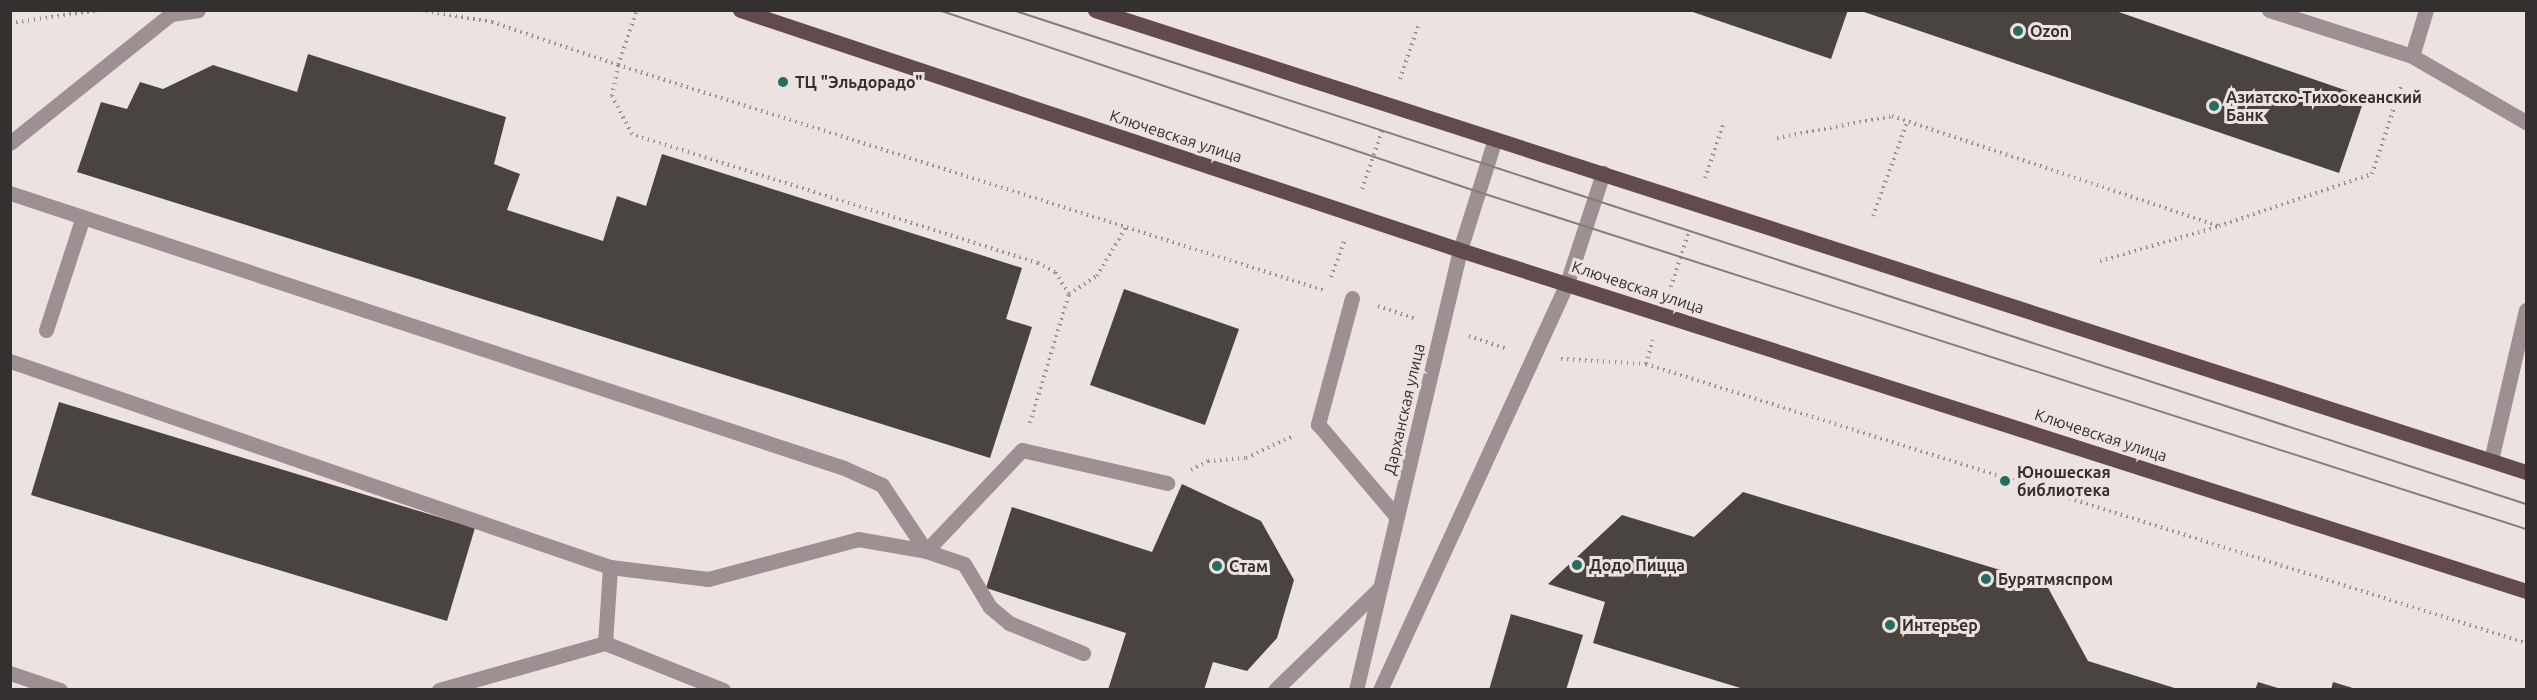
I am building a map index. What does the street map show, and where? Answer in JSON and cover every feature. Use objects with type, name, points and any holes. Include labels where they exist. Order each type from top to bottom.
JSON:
[{"type":"main road","name":"Ключевская улица","points":[[740,10],[1460,249],[2526,591]]},
{"type":"main road","points":[[1095,10],[2526,472]]},
{"type":"street","points":[[10,143],[171,14],[198,10]]},
{"type":"street","points":[[2269,10],[2412,56],[2526,122]]},
{"type":"street","points":[[2412,56],[2427,10]]},
{"type":"street","name":"Дарханская улица","points":[[1356,690],[1460,249],[1495,140]]},
{"type":"street","points":[[1380,690],[1568,283],[1603,173]]},
{"type":"street","points":[[10,193],[844,468],[882,485],[926,551]]},
{"type":"street","points":[[46,330],[83,217]]},
{"type":"street","points":[[1352,298],[1318,424],[1397,517]]},
{"type":"street","points":[[2491,460],[2526,310]]},
{"type":"street","points":[[10,361],[610,567],[708,579],[858,539],[926,551],[964,564],[990,607],[1009,623],[1083,653]]},
{"type":"street","points":[[926,551],[1022,450],[1167,483]]},
{"type":"street","points":[[605,643],[610,567]]},
{"type":"street","points":[[1275,690],[1380,589]]},
{"type":"street","points":[[439,690],[605,643],[723,690]]},
{"type":"street","points":[[10,673],[60,690]]},
{"type":"path","points":[[10,23],[100,10]]},
{"type":"path","points":[[420,10],[492,22],[618,65],[1352,298]]},
{"type":"path","points":[[637,10],[618,65],[612,96],[632,134],[1038,262],[1055,272],[1070,294]]},
{"type":"path","points":[[1327,291],[1418,26]]},
{"type":"path","points":[[2100,261],[2219,226],[2372,174],[2412,56]]},
{"type":"path","points":[[1777,138],[1892,116],[2219,226]]},
{"type":"path","points":[[1873,216],[1907,122]]},
{"type":"path","points":[[1022,450],[1070,294],[1096,276],[1126,227]]},
{"type":"path","points":[[1646,364],[2526,643]]},
{"type":"path","points":[[1167,483],[1208,461],[1246,458],[1318,424]]},
{"type":"building","points":[[1687,10],[1848,10],[1831,59]]},
{"type":"building","points":[[2113,10],[2365,97],[2339,173],[1861,11]]},
{"type":"building","points":[[308,54],[506,117],[494,164],[520,174],[507,210],[603,241],[617,196],[646,206],[662,154],[1022,268],[1006,319],[1032,327],[990,458],[77,172],[101,102],[127,109],[140,82],[163,89],[213,65],[297,92]]},
{"type":"building","points":[[1124,289],[1239,329],[1205,425],[1090,385]]},
{"type":"building","points":[[59,402],[475,528],[447,621],[31,495]]},
{"type":"building","points":[[1182,484],[1261,521],[1294,580],[1277,638],[1247,671],[1213,662],[1204,690],[1108,690],[1126,633],[986,588],[1012,507],[1152,552]]},
{"type":"building","points":[[1743,492],[2046,584],[2088,661],[2181,690],[1747,690],[1593,643],[1605,602],[1548,584],[1622,515],[1694,537]]},
{"type":"building","points":[[1511,614],[1583,635],[1566,690],[1489,690]]},
{"type":"building","points":[[2258,682],[2281,689],[2281,690],[2255,690]]},
{"type":"building","points":[[2333,682],[2356,689],[2356,690],[2331,690]]},
{"type":"tram line","points":[[939,10],[1479,192],[2526,529]]},
{"type":"tram line","points":[[1013,10],[2526,504]]},
{"type":"place","name":"Ozon","points":[[2018,31]]},
{"type":"place","name":"ТЦ \"Эльдорадо\"","points":[[783,82]]},
{"type":"place","name":"Азиатско-Тихоокеанский Банк","points":[[2214,106]]},
{"type":"place","name":"Юношеская библиотека","points":[[2005,481]]},
{"type":"place","name":"Додо Пицца","points":[[1577,565]]},
{"type":"place","name":"Стам","points":[[1217,566]]},
{"type":"place","name":"Бурятмяспром","points":[[1986,579]]},
{"type":"place","name":"Интерьер","points":[[1890,625]]}]
